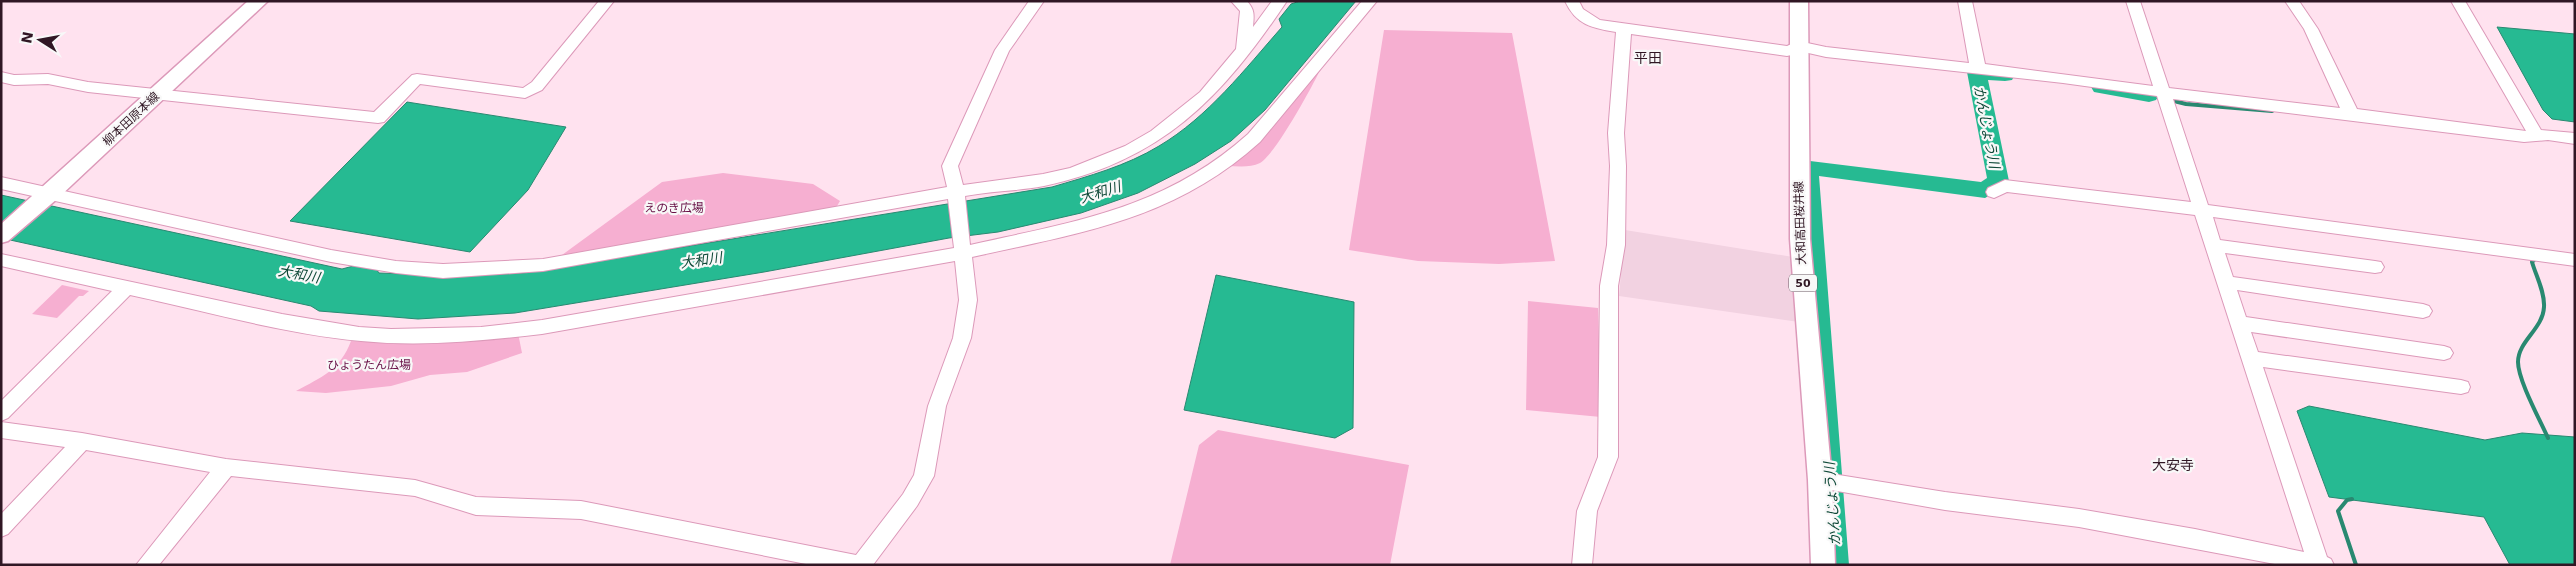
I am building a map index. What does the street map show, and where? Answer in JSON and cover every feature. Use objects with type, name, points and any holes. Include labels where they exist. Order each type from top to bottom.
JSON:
[{"type":"main road","name":"柳本田原本線","points":[[1,236],[158,95],[258,1]]},
{"type":"main road","name":"大和高田桜井線","points":[[1799,1],[1800,239],[1827,482],[1823,565]]},
{"type":"street","points":[[1,77],[14,80],[48,79],[158,95],[378,118],[418,79],[525,93],[537,86],[607,1]]},
{"type":"street","points":[[1,430],[82,441],[226,467],[415,488],[476,506],[581,510],[859,565],[910,500],[924,476],[937,406],[962,338],[968,300],[956,194],[950,166],[954,152],[1002,50],[1037,1]]},
{"type":"street","points":[[1238,1],[1247,10],[1242,50]]},
{"type":"street","points":[[1,183],[48,195],[331,256],[396,267],[443,271],[543,265],[956,194],[1043,182],[1075,174],[1155,136],[1190,110],[1231,67],[1280,1]]},
{"type":"street","points":[[1,260],[282,321],[359,334],[391,336],[481,334],[542,327],[963,251],[1100,222],[1148,206],[1186,187],[1234,156],[1254,138],[1370,1]]},
{"type":"street","points":[[1572,1],[1577,12],[1587,20],[1596,24],[1624,29],[1787,51],[1798,48],[1978,68],[2524,137],[2537,136],[2575,139]]},
{"type":"street","points":[[1965,1],[1978,68]]},
{"type":"street","points":[[2133,1],[2161,92],[2204,211],[2238,323],[2321,564]]},
{"type":"street","points":[[2292,1],[2310,29],[2351,114]]},
{"type":"street","points":[[2458,1],[2537,136]]},
{"type":"street","points":[[1582,565],[1587,511],[1608,457],[1609,286],[1616,245],[1618,166],[1616,133],[1624,29]]},
{"type":"street","points":[[1994,192],[2005,186],[2575,260]]},
{"type":"street","points":[[2213,245],[2375,267]]},
{"type":"street","points":[[2225,282],[2423,311]]},
{"type":"street","points":[[1,413],[127,287]]},
{"type":"street","points":[[2238,323],[2444,353]]},
{"type":"street","points":[[2250,358],[2461,387]]},
{"type":"street","points":[[1,528],[82,441]]},
{"type":"street","points":[[146,565],[226,467]]},
{"type":"street","points":[[1827,482],[1945,501],[2079,518],[2195,538],[2321,564]]},
{"type":"shaded area","points":[[1625,230],[1793,257],[1799,322],[1619,296]]},
{"type":"green space","points":[[1384,30],[1512,33],[1555,261],[1499,264],[1418,261],[1349,250]]},
{"type":"green space","points":[[1322,66],[1294,118],[1267,157],[1260,163],[1252,166],[1226,166]]},
{"type":"green space","name":"えのき広場","points":[[723,173],[813,184],[840,201],[837,206],[846,208],[562,255],[662,182]]},
{"type":"green space","points":[[62,285],[89,291],[83,296],[79,296],[57,318],[32,314]]},
{"type":"green space","points":[[1528,301],[1598,308],[1601,417],[1526,410]]},
{"type":"green space","name":"ひょうたん広場","points":[[518,333],[522,353],[467,372],[430,375],[391,386],[326,393],[296,391],[322,377],[336,366],[347,351],[351,341],[383,342]]},
{"type":"green space","points":[[1218,430],[1409,465],[1390,565],[1170,565],[1199,445]]},
{"type":"water","name":"大和川","points":[[1300,1],[1356,1],[1265,110],[1231,141],[1195,164],[1138,193],[1081,213],[998,232],[949,238],[764,272],[515,313],[418,319],[319,311],[311,306],[1,238],[1,195],[342,269],[361,264],[374,266],[379,273],[463,276],[523,273],[1052,187],[1120,165],[1159,146],[1177,134],[1210,107],[1240,75],[1282,27],[1279,19],[1291,4]]},
{"type":"water","points":[[2497,27],[2575,34],[2575,122],[2552,119],[2543,110]]},
{"type":"water","points":[[407,102],[566,127],[528,190],[470,252],[290,221]]},
{"type":"water","points":[[1216,275],[1354,302],[1353,428],[1335,438],[1184,410]]},
{"type":"water","points":[[2309,406],[2485,440],[2522,433],[2575,437],[2575,565],[2510,565],[2484,517],[2329,497],[2297,411]]},
{"type":"waterway","name":"かんじょう川","points":[[1836,565],[1808,182],[1810,168],[1985,190],[1998,181],[1977,72],[2005,75]]},
{"type":"waterway","name":"かんじょう川","points":[[2101,87],[2149,95]]},
{"type":"waterway","name":"かんじょう川","points":[[2149,95],[2161,98]]},
{"type":"waterway","name":"かんじょう川","points":[[2170,100],[2186,104],[2272,111]]},
{"type":"waterway","points":[[2535,259],[2532,262],[2542,290],[2544,301],[2543,315],[2522,348],[2518,362],[2525,389],[2548,438]]},
{"type":"waterway","points":[[2352,499],[2347,500],[2338,511],[2356,565]]},
{"type":"district","name":"平田","points":[[1648,58]]},
{"type":"district","name":"大安寺","points":[[2173,465]]}]
